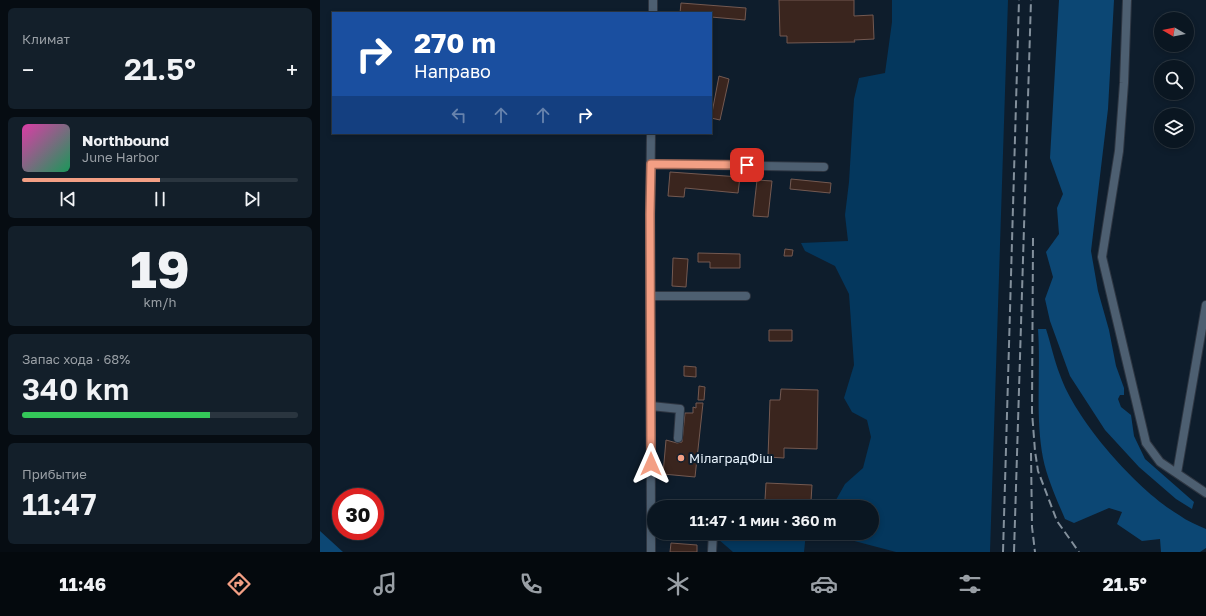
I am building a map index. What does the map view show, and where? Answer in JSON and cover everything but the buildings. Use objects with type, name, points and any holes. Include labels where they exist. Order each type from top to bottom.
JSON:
[{"type":"street","points":[[653,0],[653,12]]},
{"type":"street","points":[[1127,0],[1124,83],[1119,151],[1102,257],[1146,443],[1160,462],[1206,493]]},
{"type":"street","points":[[651,134],[651,552]]},
{"type":"street","points":[[651,164],[824,167]]},
{"type":"street","points":[[651,296],[746,296]]},
{"type":"street","points":[[1178,474],[1206,305]]},
{"type":"street","points":[[651,406],[680,409],[678,438]]},
{"type":"street","points":[[712,552],[713,540]]},
{"type":"shaded area","points":[[892,0],[1008,0],[990,552],[896,552],[851,540],[879,540],[879,500],[836,500],[845,484],[863,468],[871,437],[867,420],[852,412],[844,398],[854,365],[849,294],[835,266],[805,251],[801,243],[848,241],[845,215],[849,182],[854,99],[859,78],[885,73],[892,22]]},
{"type":"shaded area","points":[[1059,0],[1114,0],[1108,109],[1091,251],[1098,291],[1109,330],[1116,366],[1124,388],[1124,395],[1120,395],[1118,399],[1121,407],[1131,415],[1134,436],[1145,459],[1194,502],[1192,509],[1176,499],[1139,467],[1105,430],[1070,376],[1050,321],[1045,299],[1053,277],[1046,252],[1059,234],[1057,208],[1063,194],[1050,158]]},
{"type":"shaded area","points":[[1038,329],[1046,329],[1058,369],[1068,393],[1079,413],[1094,433],[1127,472],[1162,504],[1192,523],[1206,529],[1206,548],[1200,552],[1161,552],[1160,539],[1142,541],[1117,524],[1122,512],[1109,508],[1074,523],[1065,519],[1052,489],[1043,458],[1039,426]]},
{"type":"shaded area","points":[[320,531],[343,552],[320,552]]},
{"type":"shaded area","points":[[719,540],[805,540],[804,552],[733,552]]},
{"type":"railway","points":[[1003,552],[1019,0]]},
{"type":"railway","points":[[1014,552],[1031,0]]},
{"type":"railway","points":[[1033,238],[1032,412],[1035,451],[1038,471],[1057,521],[1079,552]]},
{"type":"railway","points":[[1031,453],[1032,527],[1035,552]]},
{"type":"place","name":"МілаградФіш","points":[[681,458]]},
{"type":"route","points":[[651,464],[651,164],[747,165]]}]
